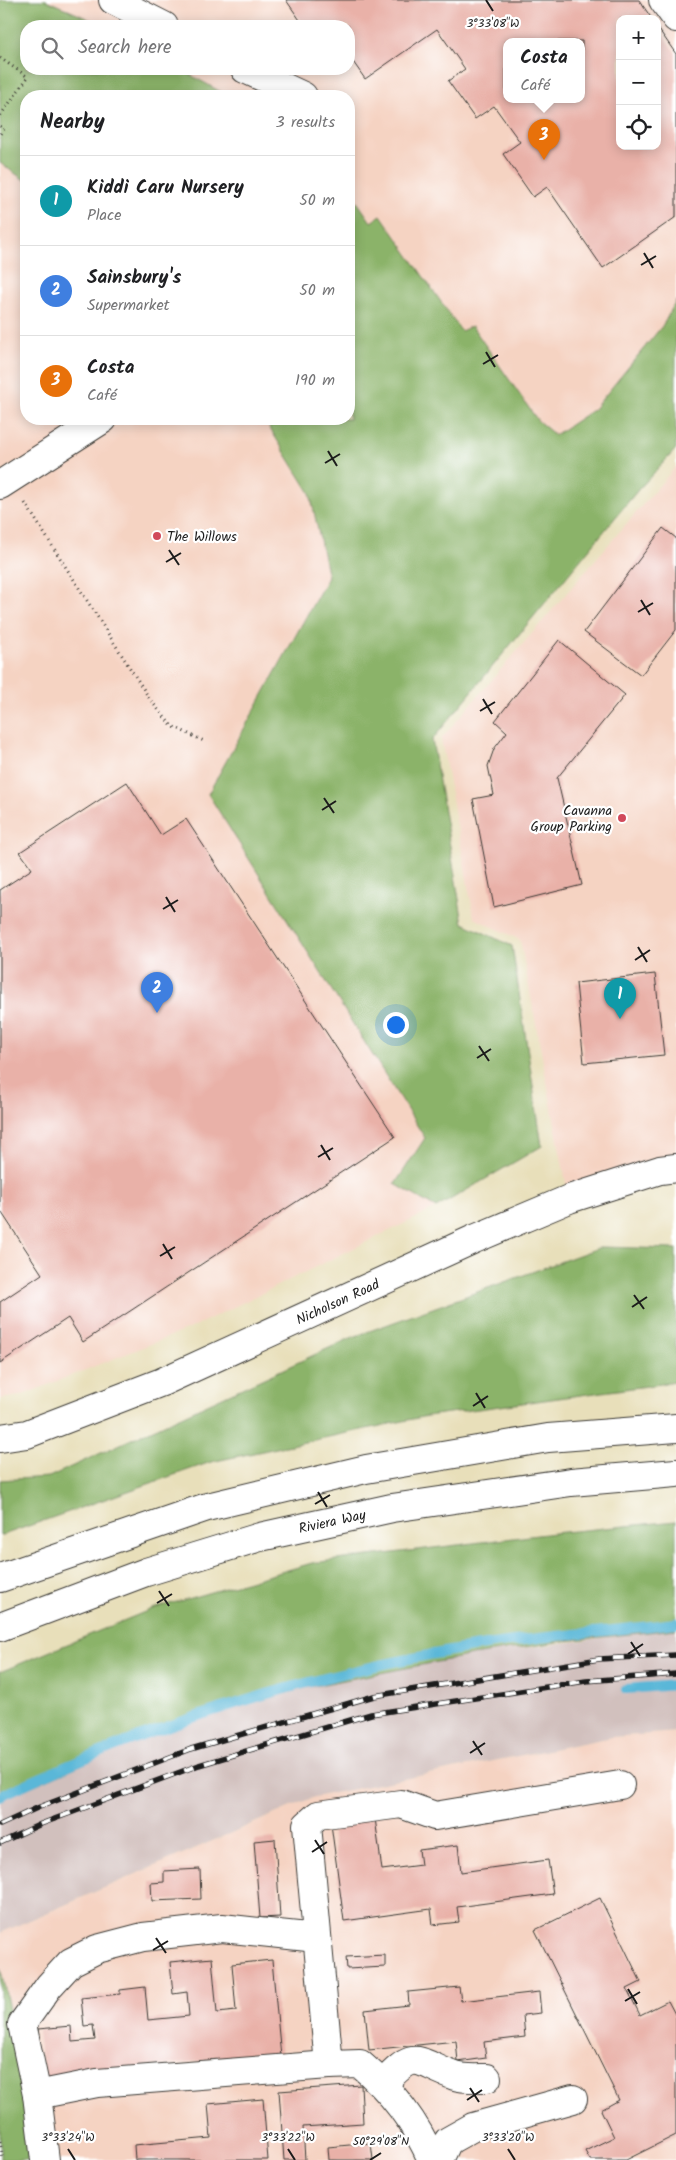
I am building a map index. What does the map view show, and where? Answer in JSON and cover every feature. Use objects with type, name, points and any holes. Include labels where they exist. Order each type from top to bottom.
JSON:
[{"type":"main road","points":[[113,0],[152,20]]},
{"type":"main road","points":[[664,0],[676,18]]},
{"type":"main road","points":[[258,75],[290,90]]},
{"type":"main road","points":[[5,482],[94,425]]},
{"type":"main road","name":"Nicholson Road","points":[[0,1438],[28,1434],[162,1382],[472,1240],[569,1199],[660,1170],[676,1168]]},
{"type":"main road","points":[[0,1578],[207,1506],[366,1470],[548,1438],[676,1428]]},
{"type":"main road","name":"Riviera Way","points":[[0,1627],[146,1572],[260,1537],[392,1508],[571,1482],[676,1473]]},
{"type":"main road","points":[[329,2065],[307,1825],[318,1815],[400,1804],[435,1816],[620,1785]]},
{"type":"main road","points":[[45,2160],[37,2096],[22,2024],[49,1986],[71,1962],[97,1949],[144,1937],[222,1928],[317,1938]]},
{"type":"main road","points":[[384,2084],[402,2064],[421,2060],[456,2076],[487,2078]]},
{"type":"main road","points":[[37,2096],[97,2083],[360,2064],[384,2084],[422,2137],[432,2160]]},
{"type":"main road","points":[[439,2160],[448,2140],[473,2127],[573,2099]]},
{"type":"path","points":[[0,58],[20,72]]},
{"type":"path","points":[[0,116],[28,77],[25,75]]},
{"type":"path","points":[[0,126],[4,129],[0,134]]},
{"type":"path","points":[[5,482],[151,701],[172,726],[206,742]]},
{"type":"path","points":[[0,2141],[3,2160]]},
{"type":"shaded area","points":[[46,0],[676,0],[676,301],[663,325],[594,409],[555,436],[538,421],[472,326],[462,331],[381,215],[371,222],[355,199],[355,90],[217,90],[191,75],[355,75],[355,20],[91,20]]},
{"type":"shaded area","name":"The Willows","points":[[0,163],[20,177],[20,425],[268,425],[310,493],[328,577],[208,794],[425,1138],[395,1184],[436,1208],[191,1328],[20,1396],[0,1399]]},
{"type":"shaded area","points":[[676,466],[676,1168],[569,1199],[520,940],[474,918],[441,739]]},
{"type":"shaded area","points":[[676,1629],[676,1732],[612,1737],[314,1797],[0,1933],[0,1800],[122,1747],[198,1718],[308,1687],[473,1655]]},
{"type":"shaded area","points":[[676,1732],[676,2160],[33,2160],[28,2103],[0,1965],[0,1933],[314,1797],[612,1737]]},
{"type":"green space","points":[[0,0],[46,0],[91,20],[20,20],[20,75],[191,75],[217,90],[20,90],[20,177],[0,163]]},
{"type":"green space","points":[[355,199],[371,222],[381,215],[461,331],[472,326],[538,421],[555,435],[594,409],[663,325],[676,301],[676,449],[638,490],[432,740],[463,923],[512,946],[542,1146],[436,1208],[395,1184],[425,1138],[208,794],[328,577],[310,493],[268,425],[355,425]]},
{"type":"green space","points":[[601,1247],[676,1249],[676,1382],[427,1416],[211,1462],[0,1536],[0,1480],[49,1477],[353,1337]]},
{"type":"green space","points":[[676,1521],[676,1629],[564,1641],[473,1655],[308,1687],[198,1718],[122,1747],[0,1800],[0,1672],[152,1609],[312,1563],[554,1533]]},
{"type":"green space","points":[[0,1965],[28,2103],[33,2160],[0,2160]]},
{"type":"building","points":[[286,0],[639,0],[649,15],[616,15],[616,150],[661,150],[661,33],[676,54],[676,217],[603,268],[547,187],[533,197],[503,154],[520,142],[494,106],[475,119],[448,81],[465,69],[437,29],[365,79],[355,65],[355,20],[300,20]]},
{"type":"building","points":[[663,528],[676,538],[676,630],[641,675],[584,632]]},
{"type":"building","points":[[559,640],[625,695],[557,778],[582,885],[494,907],[473,799],[494,795],[488,766],[494,749],[507,732],[495,721]]},
{"type":"building","points":[[127,782],[161,835],[186,819],[395,1137],[83,1342],[68,1318],[0,1363],[0,1302],[42,1274],[0,1210],[0,890],[32,869],[20,852]]},
{"type":"building","points":[[655,974],[664,1055],[584,1063],[576,983]]},
{"type":"building","points":[[375,1818],[382,1870],[421,1865],[419,1850],[458,1845],[461,1872],[548,1860],[553,1894],[457,1907],[459,1922],[433,1925],[431,1909],[344,1921],[331,1824]]},
{"type":"building","points":[[275,1839],[280,1917],[260,1918],[254,1841]]},
{"type":"building","points":[[200,1869],[201,1899],[152,1901],[151,1883],[164,1882],[164,1871]]},
{"type":"building","points":[[600,1898],[641,1982],[627,1989],[640,2015],[668,2001],[676,2016],[676,2135],[626,2160],[590,2160],[585,2151],[614,2137],[601,2110],[619,2100],[535,1930]]},
{"type":"building","points":[[385,1955],[385,1967],[347,1969],[346,1957]]},
{"type":"building","points":[[212,1958],[217,2013],[236,2011],[232,1964],[272,1960],[281,2057],[242,2061],[241,2058],[189,2062],[43,2080],[38,2029],[71,2026],[72,2042],[95,2040],[93,2025],[84,2026],[81,1998],[120,1994],[120,1990],[145,1987],[148,2020],[189,2016],[187,1992],[173,1994],[170,1962]]},
{"type":"building","points":[[459,1987],[461,2001],[539,1992],[541,2013],[523,2015],[525,2037],[484,2042],[486,2058],[458,2062],[456,2041],[369,2050],[365,2010],[409,2005],[408,1992]]},
{"type":"building","points":[[361,2085],[363,2123],[303,2127],[305,2160],[284,2160],[279,2091]]},
{"type":"building","points":[[263,2099],[268,2160],[135,2160],[134,2145],[211,2138],[208,2104]]},
{"type":"building","points":[[371,2143],[373,2160],[329,2160],[328,2147]]},
{"type":"waterway","points":[[0,1796],[55,1771],[168,1726],[284,1689],[402,1660],[462,1649],[542,1637],[676,1623]]},
{"type":"waterway","points":[[626,1689],[676,1685]]},
{"type":"railway","points":[[0,1825],[37,1808],[191,1749],[374,1696],[599,1659],[676,1655]]},
{"type":"railway","points":[[0,1843],[41,1824],[199,1765],[371,1714],[586,1681],[676,1674]]},
{"type":"place","name":"Costa","points":[[544,160]]},
{"type":"place","name":"The Willows","points":[[157,536]]},
{"type":"place","name":"Cavanna Group Parking","points":[[622,818]]},
{"type":"place","name":"Sainsbury's","points":[[157,1013]]},
{"type":"place","name":"Kiddi Caru Nursery","points":[[620,1019]]}]
